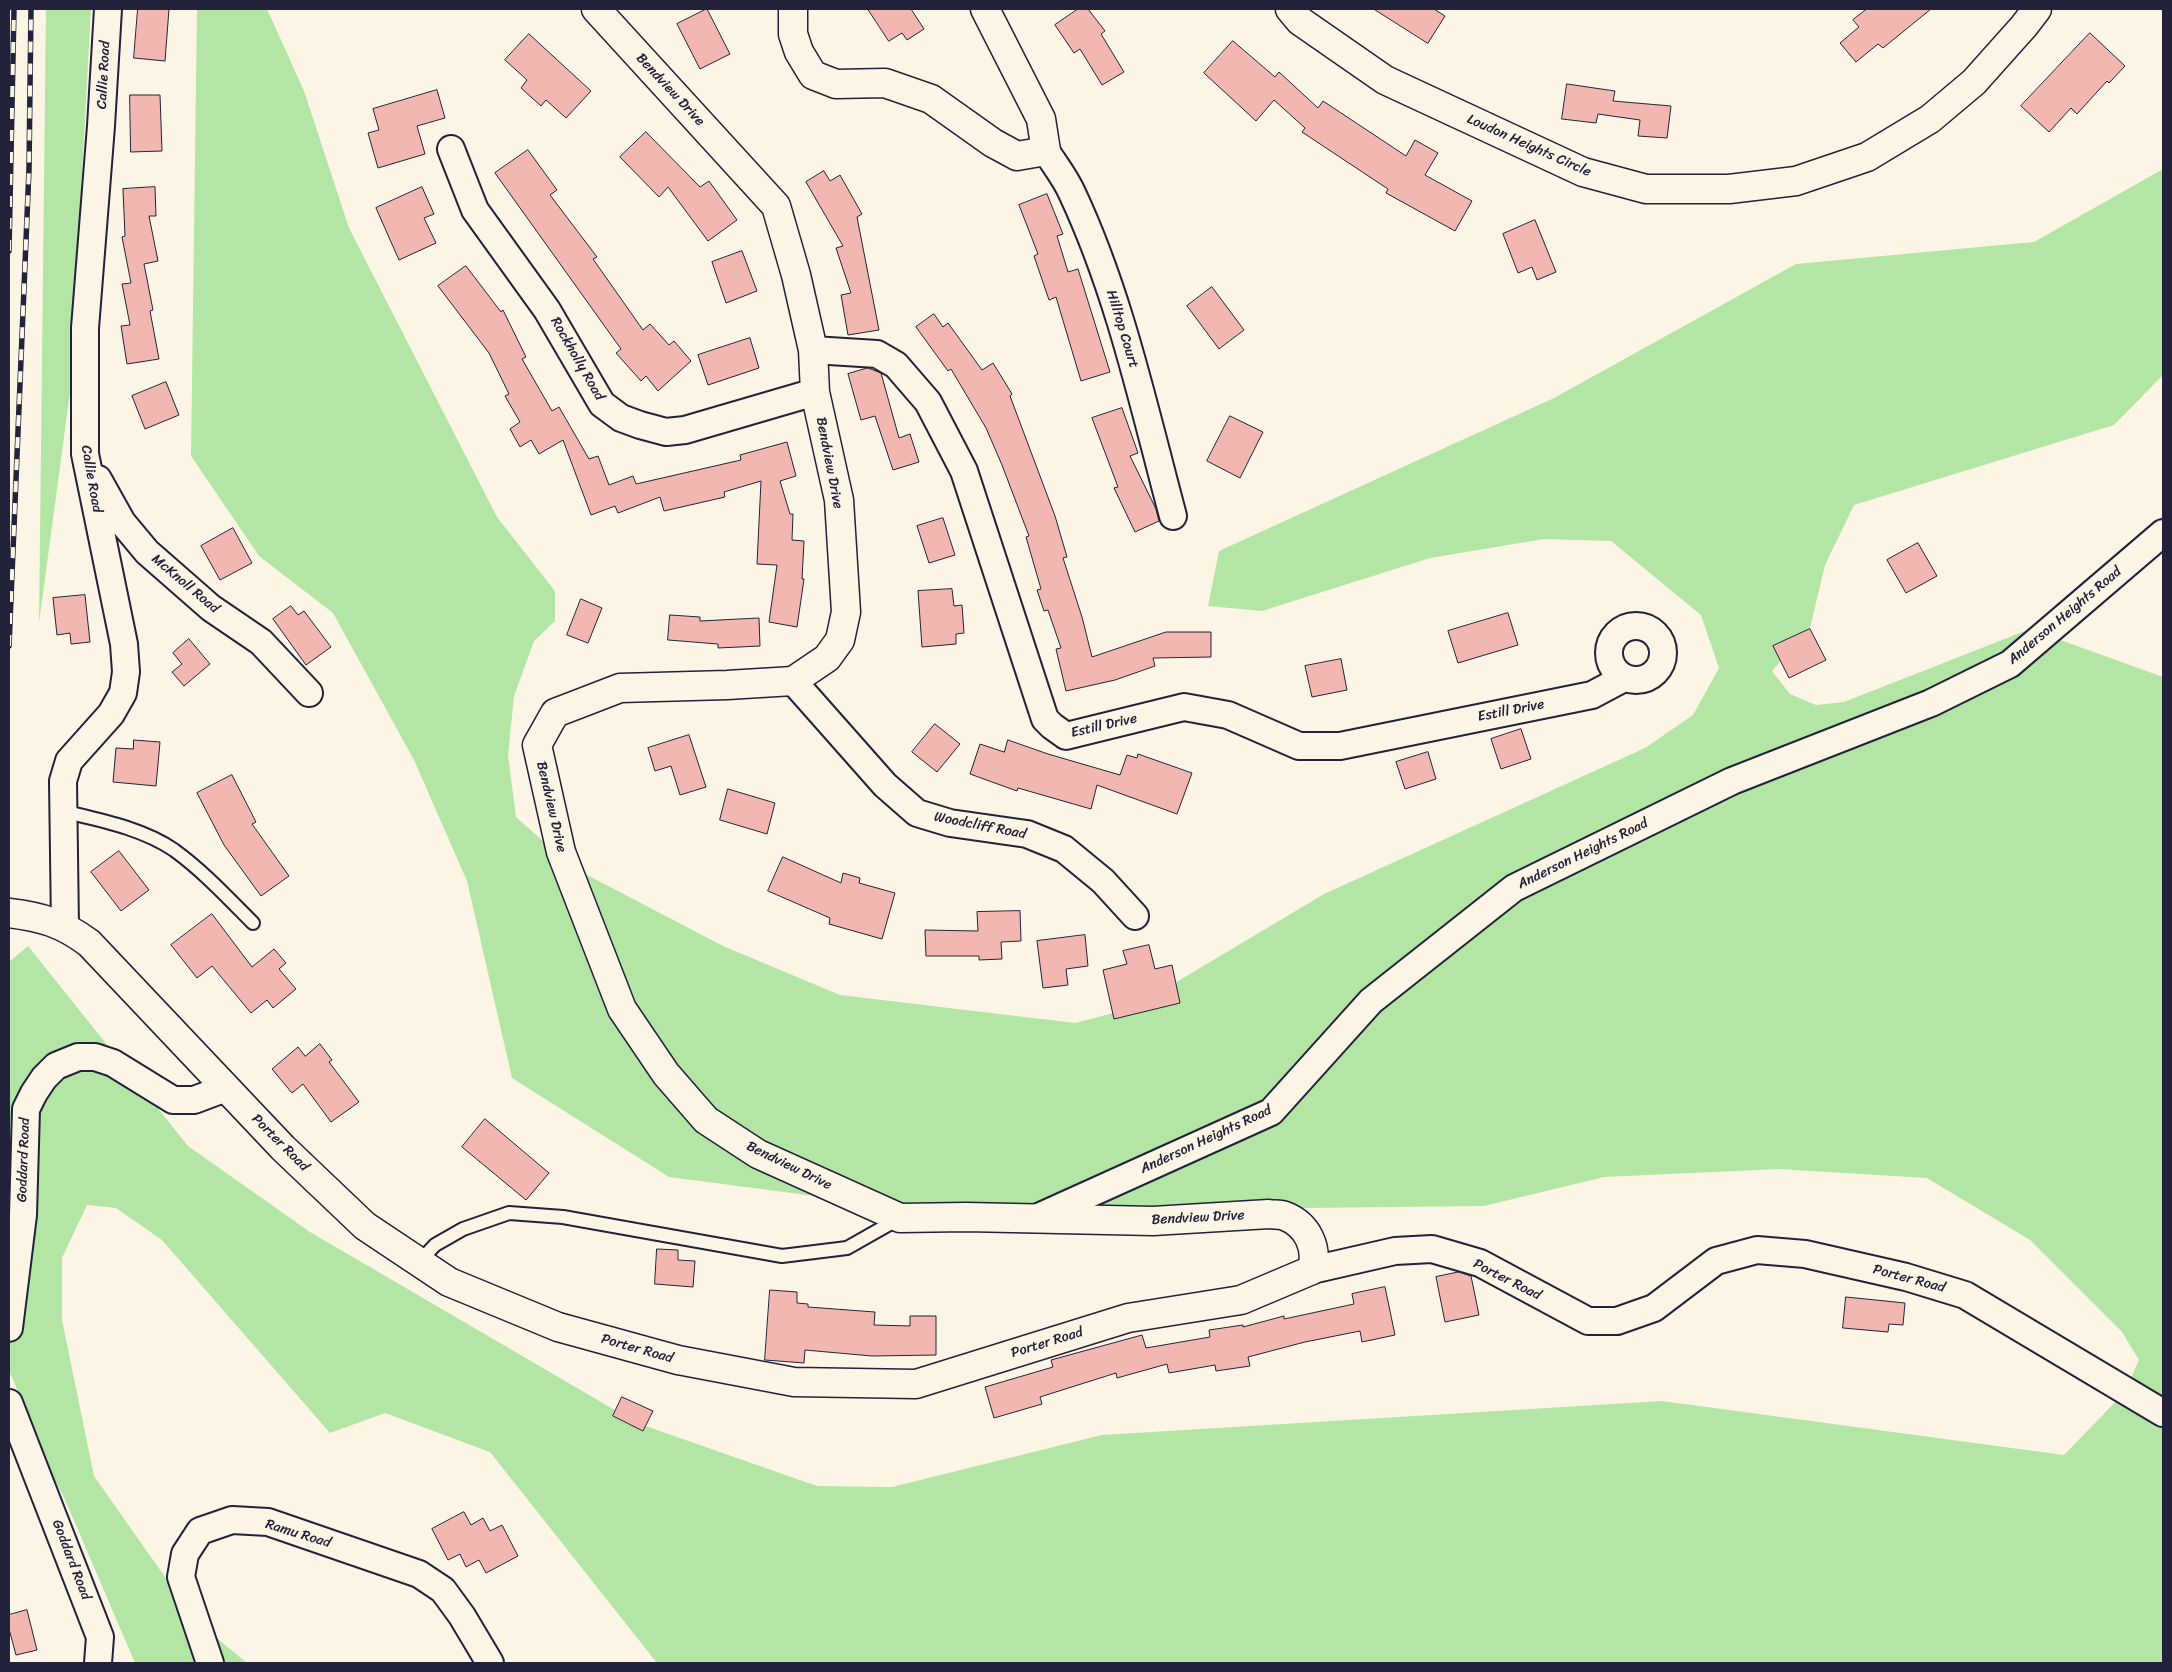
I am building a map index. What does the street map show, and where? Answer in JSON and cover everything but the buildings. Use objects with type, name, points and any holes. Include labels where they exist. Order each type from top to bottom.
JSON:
[{"type":"street","name":"Callie Road","points":[[65,927],[63,781],[69,761],[111,714],[123,693],[126,672],[124,644],[85,454],[85,328],[108,9]]},
{"type":"street","name":"Bendview Drive","points":[[596,9],[776,206],[796,274],[813,350],[815,392],[839,500],[846,612],[840,640],[827,658],[794,681],[620,688],[555,713],[537,745],[561,852],[622,1009],[666,1074],[706,1120],[758,1154],[900,1218],[966,1216],[1153,1221],[1269,1214],[1284,1215],[1304,1229],[1313,1244],[1316,1257],[1312,1270]]},
{"type":"street","points":[[793,9],[793,34],[799,52],[813,75],[836,84],[885,83],[931,99],[993,143],[1017,156],[1046,151],[1041,119],[985,9]]},
{"type":"street","name":"Loudon Heights Circle","points":[[1290,9],[1300,21],[1386,80],[1583,172],[1646,189],[1729,189],[1796,180],[1867,157],[1930,119],[1974,82],[2037,9]]},
{"type":"street","name":"Rockholly Road","points":[[451,149],[475,210],[548,310],[602,404],[621,418],[666,432],[685,430],[815,392]]},
{"type":"street","name":"Hilltop Court","points":[[1046,151],[1072,192],[1105,275],[1138,384],[1173,516]]},
{"type":"street","name":"Estill Drive","points":[[813,350],[877,354],[896,365],[928,402],[964,471],[1045,719],[1066,736],[1184,707],[1228,715],[1299,746],[1340,746],[1592,695],[1624,678]]},
{"type":"street","name":"McKnoll Road","points":[[85,454],[122,522],[147,552],[211,608],[261,642],[309,693]]},
{"type":"street","name":"Anderson Heights Road","points":[[1034,1219],[1271,1112],[1371,1001],[1514,888],[1732,781],[1931,703],[2010,664],[2163,533]]},
{"type":"street","name":"Woodcliff Road","points":[[794,681],[886,785],[917,813],[950,823],[1028,834],[1064,850],[1103,881],[1135,916]]},
{"type":"street","name":"Porter Road","points":[[9,913],[38,917],[65,927],[89,943],[283,1148],[365,1226],[449,1282],[558,1327],[678,1360],[794,1382],[916,1384],[1128,1318],[1241,1300],[1312,1270],[1396,1251],[1432,1249],[1480,1263],[1588,1321],[1617,1321],[1654,1308],[1716,1261],[1757,1250],[1805,1254],[1906,1277],[1965,1295],[2163,1412]]},
{"type":"street","name":"Goddard Road","points":[[9,1328],[23,1215],[26,1109],[44,1078],[56,1066],[78,1056],[95,1057],[113,1063],[173,1100],[194,1100],[226,1088]]},
{"type":"street","name":"Goddard Road","points":[[9,1403],[100,1637],[98,1663]]},
{"type":"street","name":"Ramu Road","points":[[210,1663],[181,1577],[184,1554],[200,1531],[232,1520],[268,1522],[419,1574],[443,1590],[462,1616],[490,1663]]},
{"type":"lane","points":[[62,811],[142,834],[173,850],[211,881],[253,923]]},
{"type":"lane","points":[[419,1262],[435,1245],[463,1228],[509,1213],[563,1217],[782,1256],[847,1248],[900,1218]]},
{"type":"green space","points":[[46,9],[91,9],[70,392],[39,623]]},
{"type":"green space","points":[[197,9],[267,9],[304,91],[349,228],[497,517],[555,591],[555,621],[534,641],[514,696],[508,755],[516,817],[572,867],[723,946],[840,995],[1075,1023],[1133,1008],[1324,894],[1645,748],[1693,715],[1719,668],[1701,615],[1611,541],[1544,539],[1430,558],[1262,611],[1208,606],[1219,551],[1554,398],[1796,264],[2034,242],[2163,169],[2163,375],[2114,425],[1854,505],[1825,565],[1810,628],[1772,671],[1790,694],[1816,705],[1844,702],[2030,629],[2163,677],[2163,1663],[657,1663],[490,1452],[385,1413],[330,1433],[162,1240],[116,1208],[87,1205],[62,1258],[62,1320],[94,1476],[196,1621],[247,1663],[135,1663],[63,1495],[49,1471],[40,1441],[9,1371],[9,962],[28,946],[188,1146],[310,1232],[637,1423],[817,1486],[892,1487],[1102,1435],[1662,1401],[2064,1455],[2125,1392],[2139,1360],[2122,1332],[2030,1240],[1927,1178],[1779,1169],[1604,1177],[1484,1206],[937,1212],[669,1177],[512,1078],[467,881],[414,760],[333,613],[259,556],[191,456]]},
{"type":"railway","points":[[9,251],[14,9]]},
{"type":"railway","points":[[9,646],[29,169],[31,9]]}]
